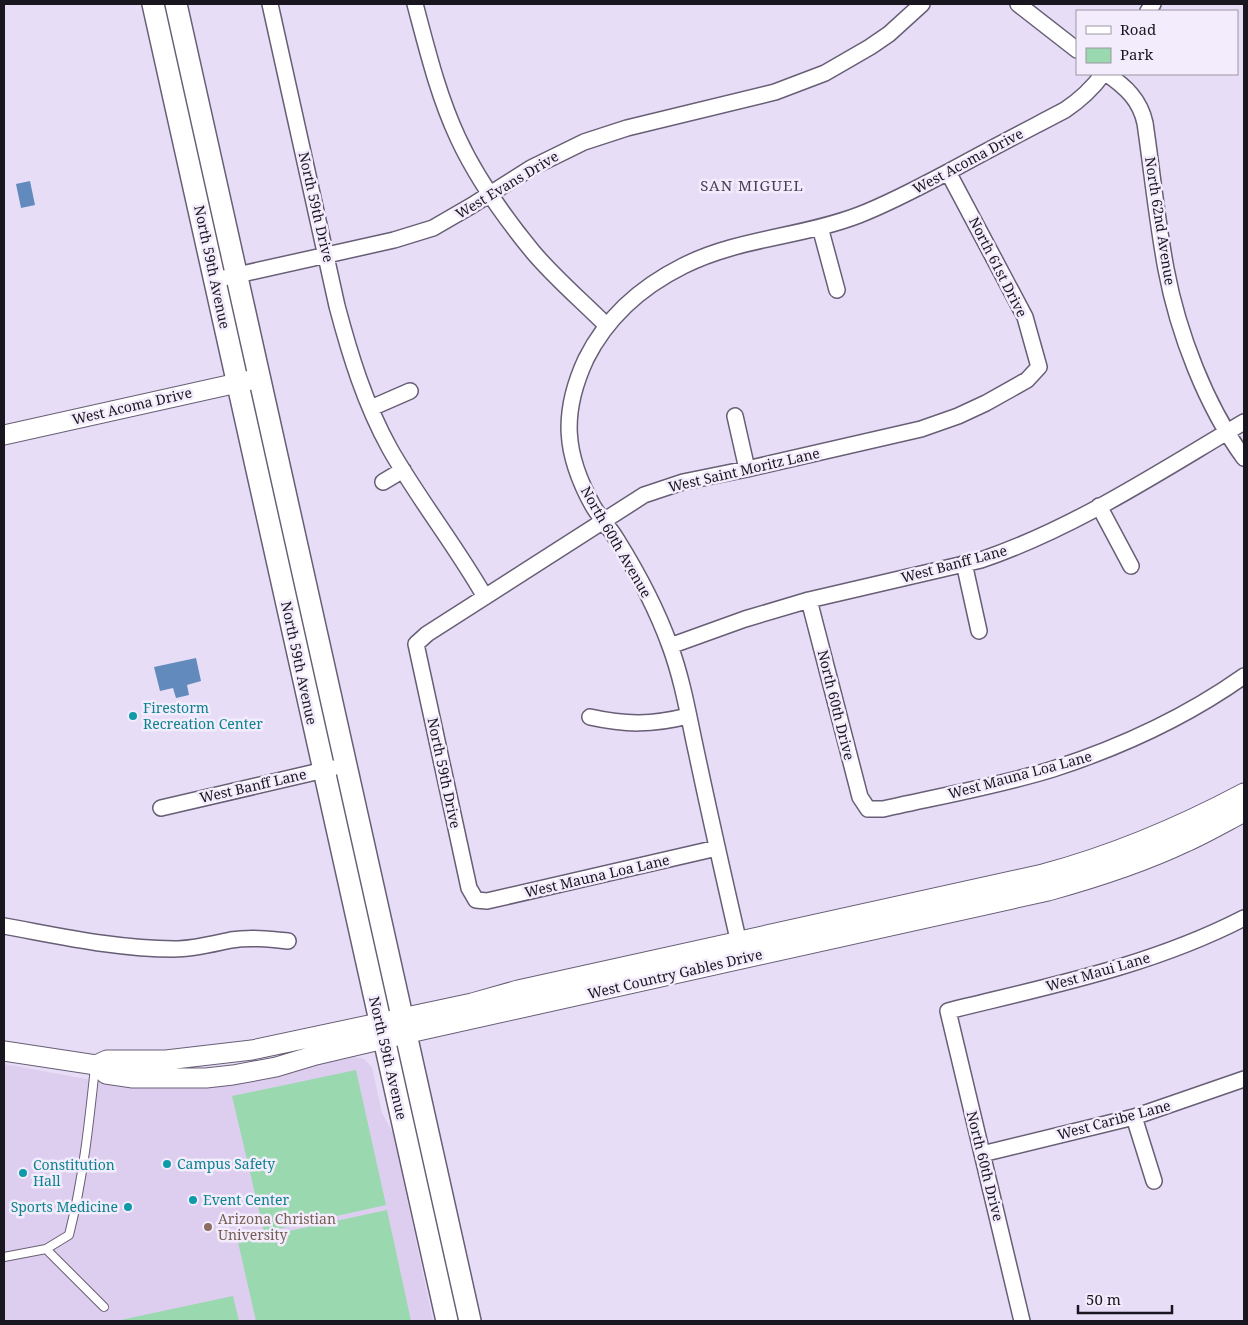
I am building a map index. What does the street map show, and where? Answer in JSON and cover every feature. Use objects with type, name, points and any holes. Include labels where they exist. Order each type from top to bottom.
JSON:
[{"type":"main road","name":"North 59th Avenue","points":[[153,4],[447,1321]]},
{"type":"main road","name":"North 59th Avenue","points":[[176,4],[470,1321]]},
{"type":"street","name":"North 59th Drive","points":[[270,4],[326,255],[349,350],[361,387],[390,449],[485,597]]},
{"type":"street","points":[[415,4],[434,75],[446,109],[458,138],[477,174],[534,253],[606,325]]},
{"type":"street","name":"West Evans Drive","points":[[215,280],[415,234],[446,221],[531,168],[584,142],[627,128],[766,95],[825,73],[883,38],[922,4]]},
{"type":"street","points":[[1018,4],[1076,49]]},
{"type":"street","name":"West Acoma Drive","points":[[606,325],[639,294],[659,280],[684,266],[716,252],[752,242],[799,233],[858,215],[917,189],[1065,110],[1095,85],[1102,75]]},
{"type":"street","name":"North 62nd Avenue","points":[[1108,75],[1131,93],[1142,109],[1170,285],[1187,344],[1201,380],[1226,432],[1244,458]]},
{"type":"street","name":"North 61st Drive","points":[[948,172],[1025,317],[1039,367]]},
{"type":"street","points":[[820,226],[837,290]]},
{"type":"street","name":"North 60th Avenue","points":[[606,325],[594,344],[574,387],[568,430],[576,472],[595,508],[617,539],[637,575],[670,646],[688,716],[740,950]]},
{"type":"street","name":"West Saint Moritz Lane","points":[[416,644],[427,634],[644,495],[666,487],[921,429],[958,416],[986,403],[1027,380],[1039,367]]},
{"type":"street","name":"West Acoma Drive","points":[[4,435],[260,378]]},
{"type":"street","points":[[371,408],[410,392]]},
{"type":"street","points":[[735,416],[746,469]]},
{"type":"street","name":"West Banff Lane","points":[[670,646],[745,619],[809,600],[980,560],[1039,538],[1099,506],[1244,422]]},
{"type":"street","points":[[383,482],[403,470]]},
{"type":"street","points":[[1099,506],[1130,566]]},
{"type":"street","points":[[964,563],[979,631]]},
{"type":"street","name":"North 60th Drive","points":[[809,600],[860,797],[868,809]]},
{"type":"street","name":"North 59th Drive","points":[[416,644],[469,888],[476,900]]},
{"type":"street","name":"West Mauna Loa Lane","points":[[868,809],[883,810],[1007,781],[1094,755],[1186,714],[1244,676]]},
{"type":"street","points":[[590,717],[627,724],[645,724],[688,716]]},
{"type":"street","name":"West Banff Lane","points":[[161,808],[346,765]]},
{"type":"street","name":"West Country Gables Drive","points":[[4,1051],[96,1065],[107,1060],[166,1060],[224,1054],[382,1031],[740,950],[1074,865],[1112,853],[1176,828],[1244,793]]},
{"type":"street","name":"West Country Gables Drive","points":[[740,950],[1012,900],[1082,882],[1157,855],[1187,842],[1244,812]]},
{"type":"street","name":"West Mauna Loa Lane","points":[[476,900],[487,901],[717,848]]},
{"type":"street","name":"West Maui Lane","points":[[948,1011],[1102,973],[1150,958],[1226,928],[1244,918]]},
{"type":"street","points":[[4,926],[123,946],[175,949],[233,940],[266,938],[288,941]]},
{"type":"street","name":"North 60th Drive","points":[[948,1011],[1022,1321]]},
{"type":"street","name":"West Caribe Lane","points":[[982,1154],[1134,1117],[1244,1079]]},
{"type":"street","points":[[1134,1117],[1154,1181]]},
{"type":"lane","points":[[4,1257],[46,1249],[68,1235],[79,1196],[96,1065]]},
{"type":"lane","points":[[46,1249],[104,1307]]},
{"type":"shaded area","name":"Arizona Christian University","points":[[354,1057],[364,1059],[372,1067],[382,1113],[393,1133],[433,1321],[4,1321],[4,1064],[108,1083],[235,1083]]},
{"type":"green space","points":[[356,1070],[386,1205],[264,1232],[232,1096]]},
{"type":"green space","points":[[387,1210],[411,1321],[256,1321],[238,1242]]},
{"type":"green space","points":[[233,1296],[239,1321],[116,1321]]},
{"type":"water","points":[[30,181],[35,205],[21,208],[16,184]]},
{"type":"water","points":[[196,658],[201,681],[187,685],[189,695],[176,698],[173,688],[160,691],[154,667]]},
{"type":"place","name":"Firestorm Recreation Center","points":[[133,716]]},
{"type":"place","name":"Campus Safety","points":[[167,1164]]},
{"type":"place","name":"Constitution Hall","points":[[23,1173]]},
{"type":"place","name":"Event Center","points":[[193,1200]]},
{"type":"place","name":"Sports Medicine","points":[[128,1207]]},
{"type":"place","name":"Arizona Christian University","points":[[208,1227]]},
{"type":"district","name":"SAN MIGUEL","points":[[752,186]]}]
